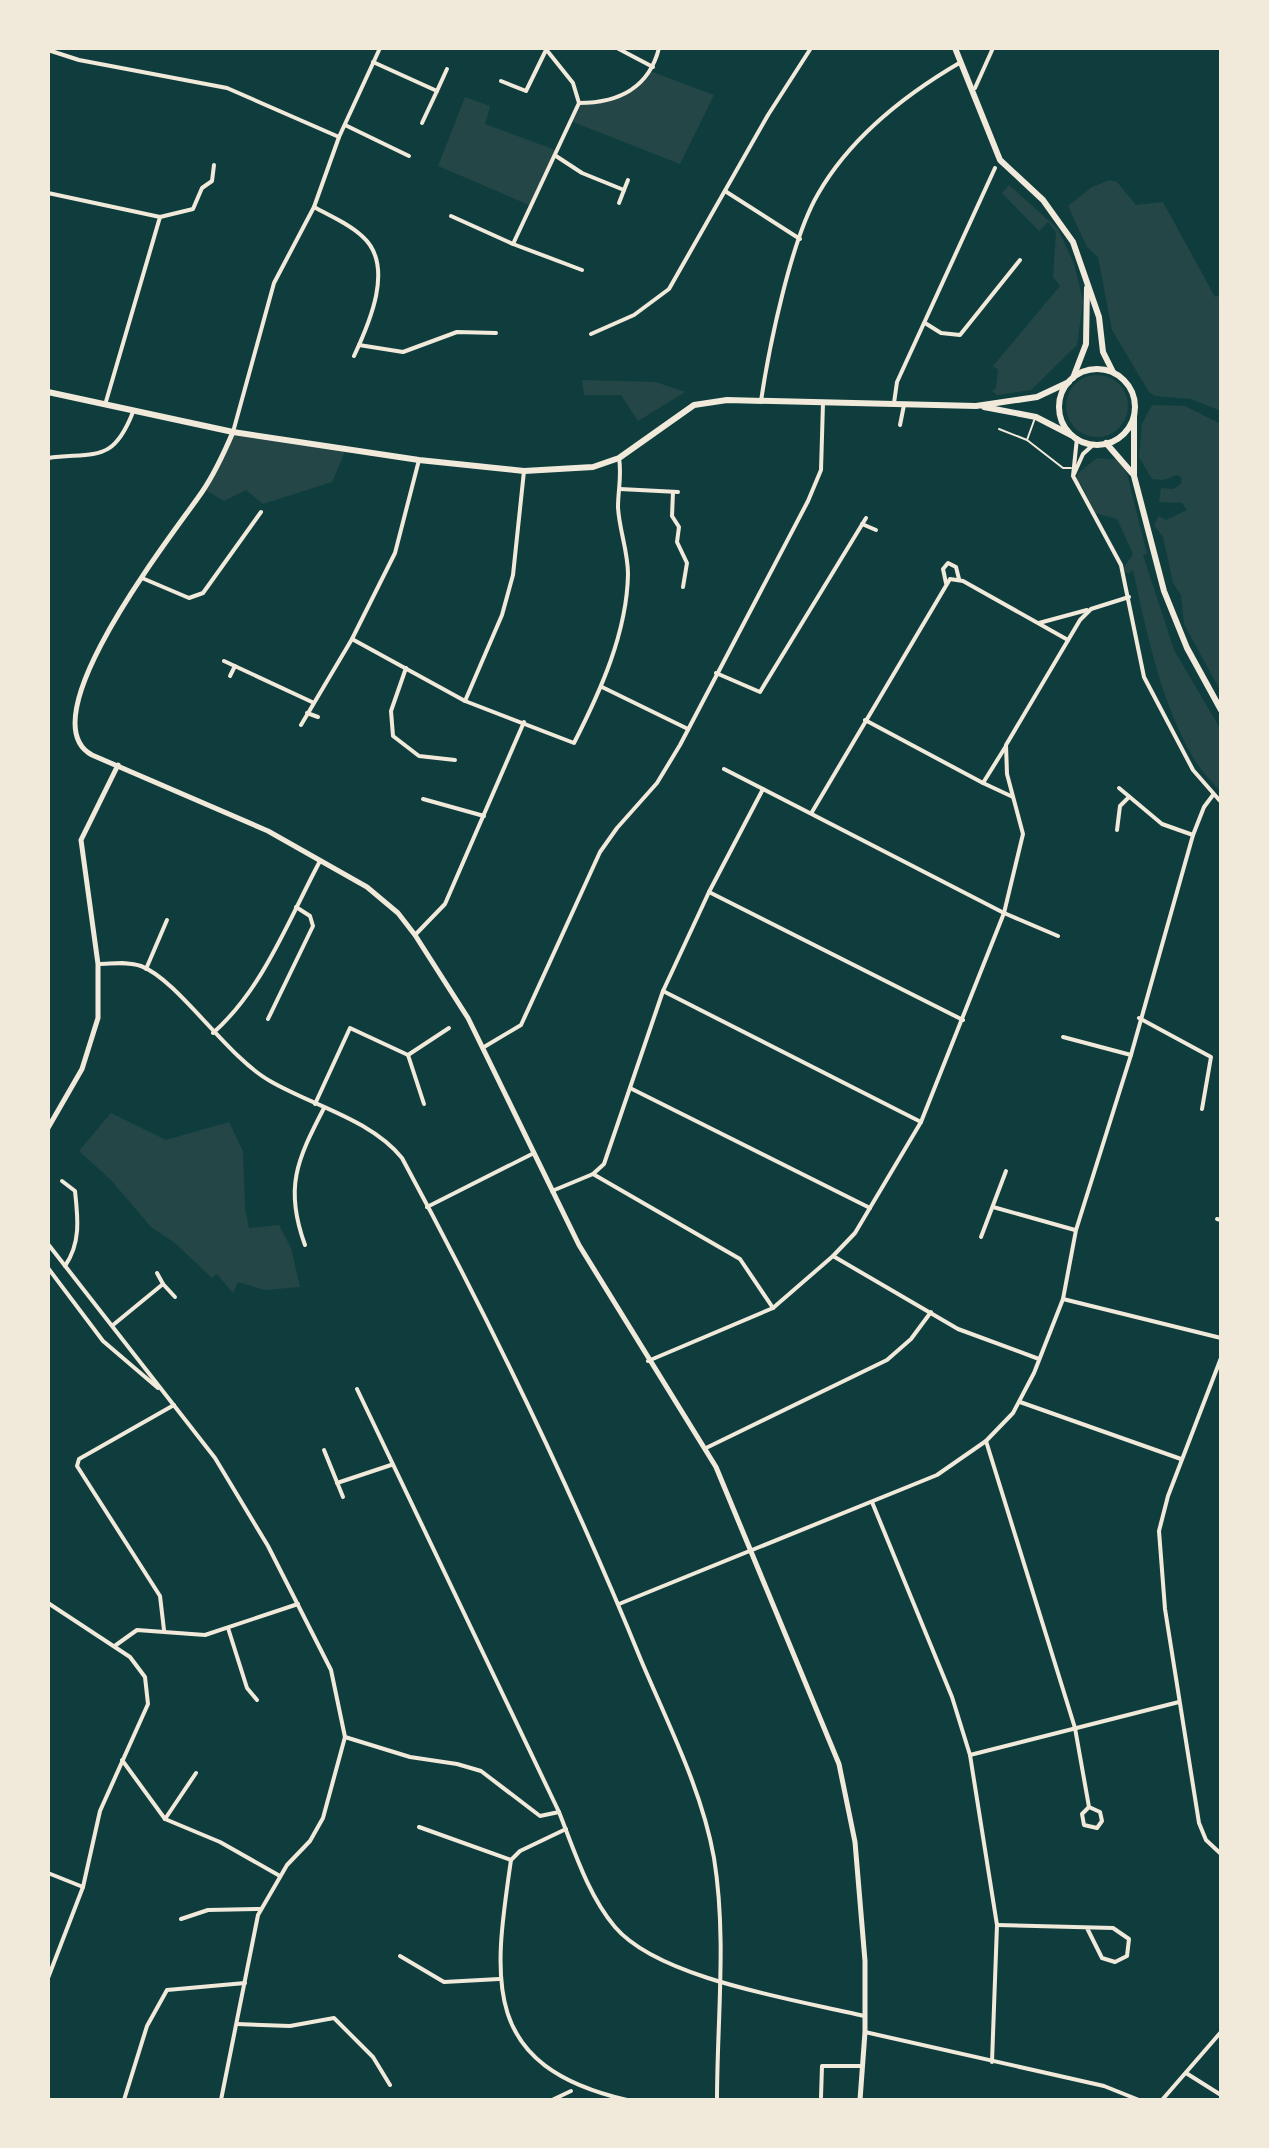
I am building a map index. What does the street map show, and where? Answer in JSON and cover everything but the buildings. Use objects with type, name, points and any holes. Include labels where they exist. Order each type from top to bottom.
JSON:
[{"type":"main road","points":[[955,48],[975,88],[1000,160],[1058,218],[1073,242],[1099,317],[1103,352],[1113,372],[1129,385],[1135,405],[1134,476],[1169,603],[1187,648],[1221,710]]},
{"type":"main road","points":[[1075,437],[1061,414],[1061,397],[1086,344],[1087,284]]},
{"type":"main road","points":[[48,392],[233,432],[419,460],[524,471],[567,471],[619,458],[694,405],[727,400],[976,406],[1037,397],[1092,369],[1113,372]]},
{"type":"main road","points":[[976,406],[1036,417],[1094,444],[1106,443],[1124,433],[1134,416]]},
{"type":"main road","points":[[1106,443],[1134,476]]},
{"type":"street","points":[[380,48],[339,137],[314,207],[274,283],[233,432],[204,489],[96,651],[77,712],[77,733],[83,750],[268,831],[378,896],[415,935],[484,1047],[552,1191],[601,1285],[706,1448],[819,1711],[845,1786],[859,1881],[865,2032],[860,2100]]},
{"type":"street","points":[[617,48],[653,67]]},
{"type":"street","points":[[579,103],[620,98],[636,88],[653,67],[659,48]]},
{"type":"street","points":[[591,334],[634,315],[669,289],[811,48]]},
{"type":"street","points":[[975,88],[993,48]]},
{"type":"street","points":[[501,81],[526,91],[546,49],[573,83],[579,103],[513,244]]},
{"type":"street","points":[[48,50],[79,60],[227,88],[339,137]]},
{"type":"street","points":[[373,62],[437,91]]},
{"type":"street","points":[[761,401],[769,351],[800,239],[817,194],[851,150],[892,109],[961,62]]},
{"type":"street","points":[[422,123],[447,69]]},
{"type":"street","points":[[345,125],[409,156]]},
{"type":"street","points":[[556,156],[582,173],[624,190]]},
{"type":"street","points":[[48,193],[160,217],[193,209],[202,188],[212,181],[214,165]]},
{"type":"street","points":[[893,405],[897,382],[995,168]]},
{"type":"street","points":[[619,203],[628,180]]},
{"type":"street","points":[[724,191],[800,239]]},
{"type":"street","points":[[314,207],[365,237],[377,261],[378,285],[354,356]]},
{"type":"street","points":[[451,216],[582,270]]},
{"type":"street","points":[[105,405],[160,217]]},
{"type":"street","points":[[925,323],[941,333],[960,335],[1020,260]]},
{"type":"street","points":[[359,345],[403,352],[457,332],[496,333]]},
{"type":"street","points":[[484,1047],[521,1025],[600,852],[657,783],[688,729],[821,470],[823,403]]},
{"type":"street","points":[[900,425],[904,405]]},
{"type":"street","points":[[48,458],[109,450],[120,441],[133,412]]},
{"type":"street","points":[[1075,437],[1071,468],[1073,476],[1121,565],[1144,677],[1180,748],[1221,802]]},
{"type":"street","points":[[1073,476],[1083,454],[1094,444]]},
{"type":"street","points":[[352,639],[465,701],[574,743],[602,687],[623,610],[628,573],[618,507],[619,458]]},
{"type":"street","points":[[301,725],[352,639],[400,539],[419,460]]},
{"type":"street","points":[[465,701],[502,615],[513,575],[524,471]]},
{"type":"street","points":[[620,489],[675,492],[672,516],[679,527],[677,542],[687,563],[683,587]]},
{"type":"street","points":[[142,578],[189,598],[203,593],[261,512]]},
{"type":"street","points":[[716,673],[760,692],[866,518]]},
{"type":"street","points":[[862,524],[876,530]]},
{"type":"street","points":[[946,583],[943,569],[948,563],[956,567],[959,579]]},
{"type":"street","points":[[812,812],[946,583],[959,579],[1068,640]]},
{"type":"street","points":[[1039,623],[1129,597]]},
{"type":"street","points":[[983,783],[1068,640],[1091,609]]},
{"type":"street","points":[[224,661],[312,702]]},
{"type":"street","points":[[230,676],[235,666]]},
{"type":"street","points":[[406,668],[391,711],[393,736],[419,756],[455,760]]},
{"type":"street","points":[[602,687],[688,729]]},
{"type":"street","points":[[307,713],[318,717]]},
{"type":"street","points":[[865,720],[1013,797]]},
{"type":"street","points":[[415,935],[440,912],[524,722]]},
{"type":"street","points":[[648,1361],[773,1308],[833,1256],[855,1233],[921,1122],[1004,913],[1023,834],[1007,774],[1006,745]]},
{"type":"street","points":[[48,1128],[76,1082],[94,1035],[99,1004],[98,964],[81,840],[118,765]]},
{"type":"street","points":[[724,769],[1004,913],[1058,936]]},
{"type":"street","points":[[1119,788],[1162,824],[1193,835]]},
{"type":"street","points":[[552,1191],[593,1174],[604,1164],[663,991],[709,892],[763,789]]},
{"type":"street","points":[[619,1604],[951,1468],[986,1441],[1020,1402],[1063,1299],[1076,1230],[1131,1055],[1193,835],[1204,807],[1213,795]]},
{"type":"street","points":[[1117,830],[1120,806],[1129,797]]},
{"type":"street","points":[[423,799],[484,816]]},
{"type":"street","points":[[213,1033],[243,1003],[320,861]]},
{"type":"street","points":[[709,892],[963,1020]]},
{"type":"street","points":[[268,1019],[313,926],[310,916],[296,907]]},
{"type":"street","points":[[146,969],[167,920]]},
{"type":"street","points":[[98,964],[134,964],[146,969],[266,1079],[389,1142],[402,1158],[536,1421],[619,1604],[710,1838],[720,1910],[717,2100]]},
{"type":"street","points":[[663,991],[921,1122]]},
{"type":"street","points":[[1139,1018],[1211,1057],[1202,1109]]},
{"type":"street","points":[[315,1104],[350,1028],[408,1055],[424,1104]]},
{"type":"street","points":[[408,1055],[449,1028]]},
{"type":"street","points":[[1063,1037],[1131,1055]]},
{"type":"street","points":[[630,1088],[870,1208]]},
{"type":"street","points":[[305,1245],[298,1224],[293,1184],[298,1161],[324,1108]]},
{"type":"street","points":[[427,1207],[534,1153]]},
{"type":"street","points":[[981,1237],[1006,1171]]},
{"type":"street","points":[[593,1174],[740,1259],[773,1308]]},
{"type":"street","points":[[62,1181],[75,1191],[79,1224],[74,1254],[65,1266]]},
{"type":"street","points":[[993,1207],[1076,1230]]},
{"type":"street","points":[[48,1244],[215,1458],[298,1604],[331,1670],[345,1737],[323,1818],[310,1841],[280,1877],[260,1909],[221,2100]]},
{"type":"street","points":[[833,1256],[958,1329],[1039,1359]]},
{"type":"street","points":[[48,1268],[103,1341],[166,1395]]},
{"type":"street","points":[[157,1273],[175,1297]]},
{"type":"street","points":[[113,1325],[163,1284]]},
{"type":"street","points":[[1063,1299],[1221,1338]]},
{"type":"street","points":[[706,1448],[887,1360],[911,1339],[931,1312]]},
{"type":"street","points":[[1221,1358],[1181,1459],[1159,1531],[1165,1609],[1202,1833],[1221,1854]]},
{"type":"street","points":[[357,1389],[559,1812],[596,1898],[622,1934],[660,1961],[864,2016]]},
{"type":"street","points":[[1020,1402],[1181,1459]]},
{"type":"street","points":[[164,1630],[160,1596],[77,1466],[79,1459],[174,1405]]},
{"type":"street","points":[[986,1441],[1075,1728],[1089,1807]]},
{"type":"street","points":[[324,1450],[343,1497]]},
{"type":"street","points":[[337,1483],[391,1465]]},
{"type":"street","points":[[872,1502],[952,1697],[970,1755],[997,1925],[992,2062]]},
{"type":"street","points":[[48,1603],[116,1645],[145,1677],[148,1704],[100,1811],[83,1887],[48,1978]]},
{"type":"street","points":[[116,1645],[132,1632],[164,1630],[205,1635],[298,1604]]},
{"type":"street","points":[[228,1628],[247,1688],[257,1700]]},
{"type":"street","points":[[970,1755],[1179,1702]]},
{"type":"street","points":[[345,1737],[410,1757],[469,1767],[496,1781],[540,1816],[559,1812]]},
{"type":"street","points":[[122,1760],[165,1819],[220,1842],[280,1877]]},
{"type":"street","points":[[165,1819],[196,1773]]},
{"type":"street","points":[[1089,1807],[1100,1812],[1102,1821],[1097,1828],[1084,1825],[1082,1814],[1089,1807]]},
{"type":"street","points":[[419,1827],[511,1860]]},
{"type":"street","points":[[566,1829],[520,1851],[511,1860],[499,1979],[506,2016],[532,2055],[576,2081],[627,2100]]},
{"type":"street","points":[[48,1873],[83,1887]]},
{"type":"street","points":[[181,1919],[208,1910],[260,1909]]},
{"type":"street","points":[[997,1925],[1087,1928],[1124,1933],[1130,1943],[1129,1953],[1119,1961],[1106,1961],[1087,1928]]},
{"type":"street","points":[[400,1956],[444,1982],[499,1979]]},
{"type":"street","points":[[124,2100],[147,2026],[167,1990],[245,1983]]},
{"type":"street","points":[[237,2024],[290,2026],[334,2018],[373,2057],[390,2085]]},
{"type":"street","points":[[865,2032],[1104,2086],[1139,2100]]},
{"type":"street","points":[[1162,2100],[1221,2032]]},
{"type":"street","points":[[821,2097],[822,2066],[862,2066]]},
{"type":"street","points":[[1186,2073],[1221,2095]]},
{"type":"street","points":[[552,2100],[571,2091]]},
{"type":"lane","points":[[1027,440],[1036,417]]},
{"type":"lane","points":[[999,429],[1027,440],[1058,465],[1071,468]]},
{"type":"shaded area","points":[[650,71],[714,95],[680,164],[573,122],[579,103],[601,102],[619,96],[635,87]]},
{"type":"shaded area","points":[[465,97],[490,106],[485,124],[558,151],[529,205],[438,166]]},
{"type":"shaded area","points":[[1110,180],[1117,182],[1136,205],[1163,202],[1215,297],[1221,294],[1221,411],[1191,399],[1155,396],[1149,392],[1112,330],[1098,257],[1087,247],[1068,206],[1092,187]]},
{"type":"shaded area","points":[[1009,185],[1058,229],[1074,264],[1083,301],[1077,345],[1031,390],[997,395],[992,391],[996,388],[998,370],[993,366],[1060,286],[1053,277],[1056,232],[1048,222],[1039,231],[1002,193]]},
{"type":"shaded area","points":[[1097,375],[1109,377],[1119,384],[1126,394],[1126,418],[1119,428],[1109,435],[1097,437],[1085,435],[1075,428],[1068,418],[1066,406],[1068,394],[1075,384],[1085,377]]},
{"type":"shaded area","points":[[582,380],[656,382],[685,392],[638,421],[621,395],[584,395]]},
{"type":"shaded area","points":[[1152,405],[1185,406],[1219,423],[1221,692],[1184,624],[1181,595],[1173,583],[1163,537],[1154,525],[1159,516],[1166,520],[1187,510],[1182,503],[1159,502],[1161,488],[1173,489],[1181,484],[1182,478],[1177,475],[1163,480],[1152,479],[1139,457],[1142,424]]},
{"type":"shaded area","points":[[233,432],[346,449],[332,482],[263,504],[246,490],[224,501],[204,489]]},
{"type":"shaded area","points":[[1097,458],[1118,460],[1127,474],[1147,554],[1143,555],[1174,650],[1221,730],[1221,791],[1187,747],[1174,719],[1153,656],[1133,570],[1128,574],[1123,569],[1133,554],[1117,519],[1095,513],[1081,484],[1077,483],[1077,474]]},
{"type":"shaded area","points":[[111,1113],[166,1140],[229,1122],[243,1151],[245,1209],[249,1228],[279,1225],[291,1248],[300,1287],[265,1290],[238,1282],[233,1293],[217,1274],[212,1278],[175,1243],[151,1227],[111,1180],[79,1151]]}]
